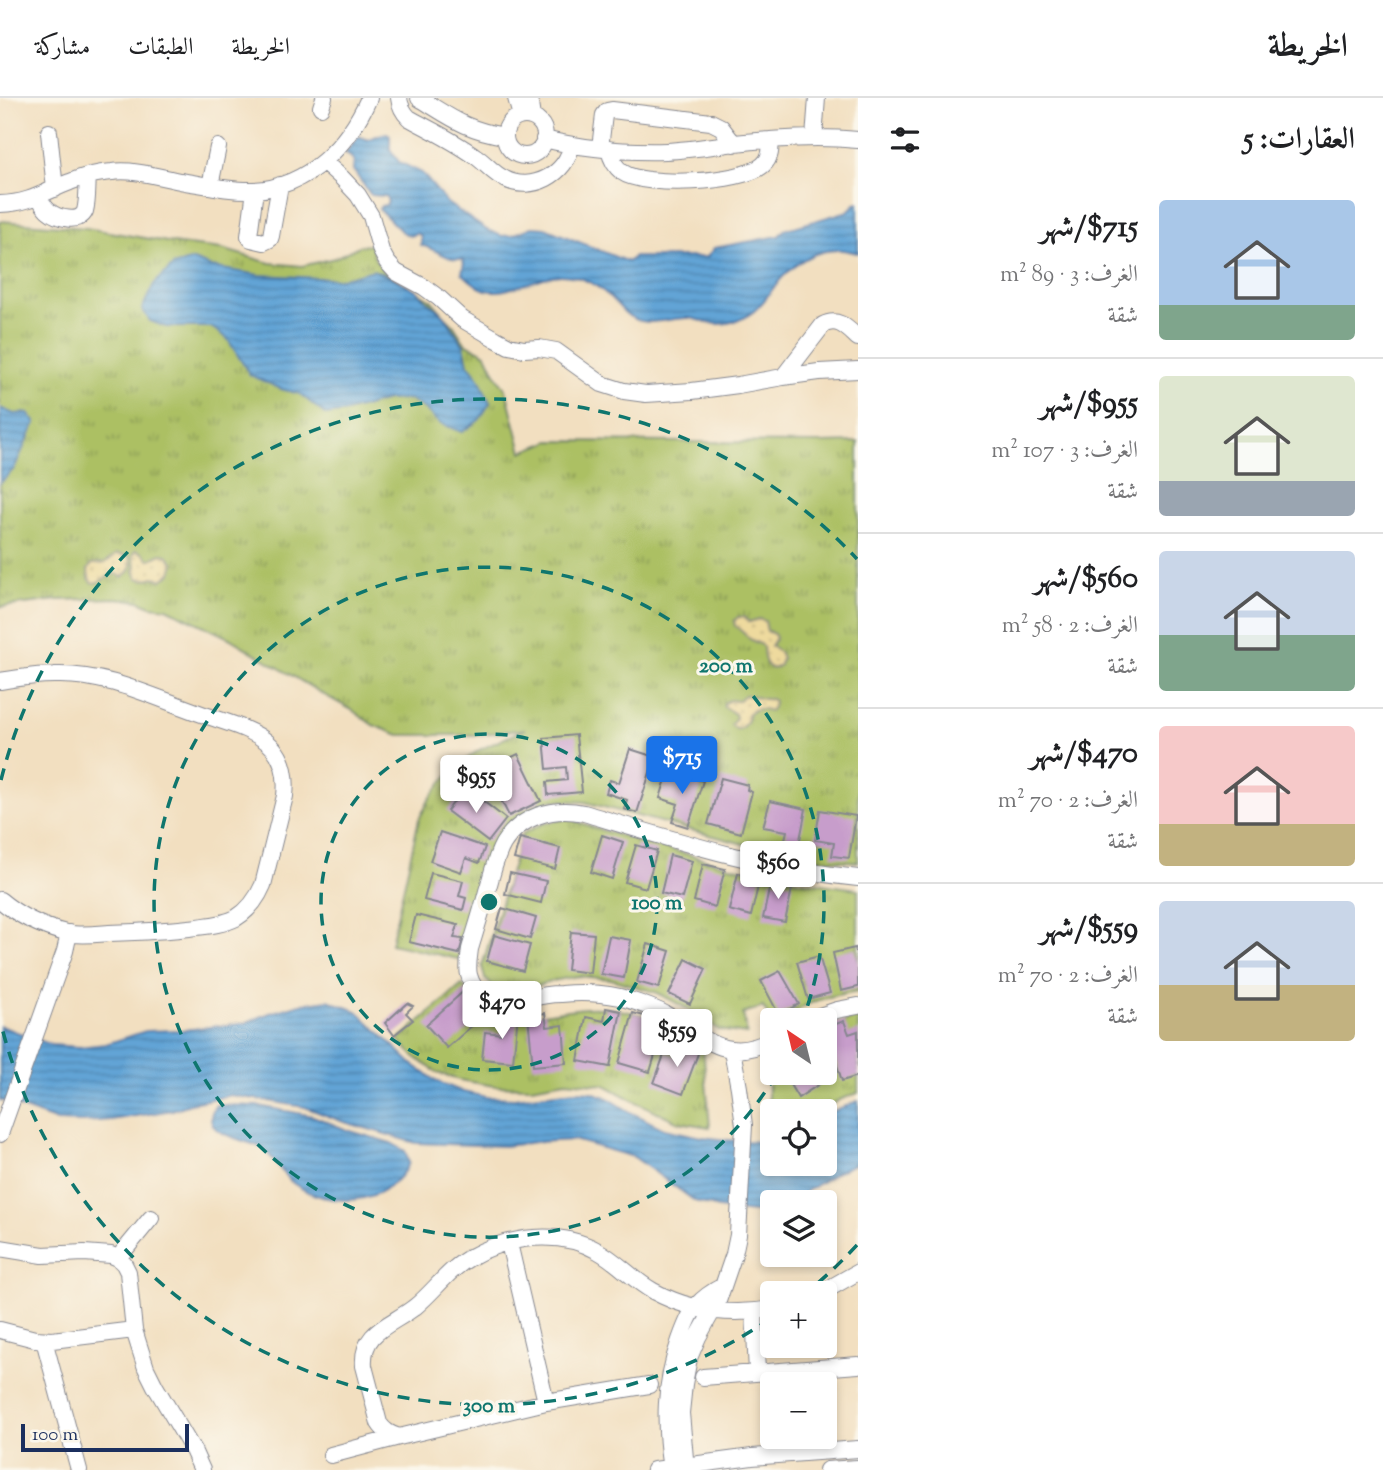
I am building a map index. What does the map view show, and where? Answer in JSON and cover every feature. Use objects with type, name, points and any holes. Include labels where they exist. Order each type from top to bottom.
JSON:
[{"type":"street","points":[[0,204],[39,197],[88,176],[115,171],[232,190],[255,190],[280,185],[324,162],[338,149],[360,117],[369,98]]},
{"type":"street","points":[[399,98],[403,112],[410,118],[475,156],[506,180],[520,184],[535,183],[549,177],[566,161],[571,145]]},
{"type":"street","points":[[419,98],[467,127],[505,136]]},
{"type":"street","points":[[516,98],[526,117],[542,126],[544,132],[544,139],[538,150],[527,155],[514,152],[505,136],[509,124],[526,117]]},
{"type":"street","points":[[526,117],[529,98]]},
{"type":"street","points":[[814,138],[817,98]]},
{"type":"street","points":[[734,144],[721,127],[711,122],[612,110],[604,115],[605,149],[622,172],[636,178],[666,182],[696,181],[754,170],[769,159],[769,140]]},
{"type":"street","points":[[48,132],[55,189]]},
{"type":"street","points":[[544,139],[605,149],[667,151],[769,140],[814,138],[858,141]]},
{"type":"street","points":[[211,186],[218,147]]},
{"type":"street","points":[[324,162],[358,195],[371,216],[381,251],[396,272],[424,287],[461,318],[509,345],[556,351],[603,384],[646,394],[738,386],[783,377],[858,370]]},
{"type":"street","points":[[39,197],[43,205],[58,217],[77,218],[85,210],[88,176]]},
{"type":"street","points":[[255,190],[249,236],[255,241],[267,242],[271,236],[280,185]]},
{"type":"street","points":[[783,377],[823,325],[836,321],[858,338]]},
{"type":"street","points":[[0,681],[55,674],[98,679],[135,688],[258,734],[275,749],[281,759],[286,784],[258,897],[242,914],[226,922],[146,932],[69,933],[42,925],[12,910],[0,900]]},
{"type":"street","points":[[760,1044],[732,1050],[714,1045],[663,1012],[612,996],[559,994],[508,1005],[483,997],[474,987],[468,962],[496,859],[503,845],[512,832],[524,822],[553,811],[569,810],[740,857],[858,878]]},
{"type":"street","points":[[0,1134],[69,933]]},
{"type":"street","points":[[837,1010],[858,1006]]},
{"type":"street","points":[[673,1469],[689,1358],[713,1311],[736,1245],[744,1125],[732,1050]]},
{"type":"street","points":[[118,1258],[151,1218]]},
{"type":"street","points":[[399,1437],[391,1435],[379,1423],[364,1366],[365,1346],[377,1331],[414,1308],[453,1269],[489,1248],[531,1237],[555,1237],[578,1242],[599,1251],[653,1291],[694,1308],[713,1311],[760,1311]]},
{"type":"street","points":[[509,1243],[547,1402]]},
{"type":"street","points":[[0,1248],[43,1255],[104,1253],[118,1258],[124,1264],[128,1272],[134,1330],[146,1368],[202,1470]]},
{"type":"street","points":[[837,1284],[858,1272]]},
{"type":"street","points":[[673,1469],[665,1415],[667,1386],[678,1346],[694,1308],[725,1279]]},
{"type":"street","points":[[754,1312],[757,1372]]},
{"type":"street","points":[[0,1330],[44,1340],[60,1340],[134,1330]]},
{"type":"street","points":[[44,1340],[79,1470]]},
{"type":"street","points":[[703,1377],[858,1365]]},
{"type":"street","points":[[331,1455],[547,1402],[649,1385]]},
{"type":"street","points":[[673,1469],[752,1457],[858,1449]]},
{"type":"street","points":[[827,1470],[858,1468]]},
{"type":"green space","points":[[0,221],[86,228],[222,249],[270,263],[302,266],[335,258],[359,246],[371,245],[375,259],[384,271],[431,300],[465,343],[486,354],[506,390],[522,452],[550,441],[858,442],[858,862],[793,857],[585,802],[550,800],[511,821],[490,847],[463,960],[391,944],[419,819],[429,800],[460,764],[479,750],[525,729],[475,735],[399,735],[373,725],[229,638],[167,608],[139,601],[116,598],[57,600],[0,607]]},
{"type":"green space","points":[[568,818],[594,828],[725,865],[800,881],[858,889],[858,991],[813,1002],[802,1008],[763,1007],[743,1014],[747,1034],[719,1030],[658,993],[611,979],[578,976],[547,982],[520,994],[503,994],[485,979],[482,966],[522,834],[542,824]]},
{"type":"green space","points":[[462,985],[486,1006],[505,1014],[526,1016],[576,1009],[610,1009],[643,1016],[674,1029],[703,1047],[710,1127],[679,1122],[605,1085],[566,1081],[531,1087],[495,1086],[459,1080],[438,1073],[416,1058],[398,1040]]},
{"type":"green space","points":[[858,1017],[858,1093],[837,1101],[837,1099],[768,1099],[768,1085],[837,1085],[837,1024]]},
{"type":"sand","points":[[136,550],[149,560],[161,554],[167,555],[174,563],[171,573],[162,580],[154,577],[144,580],[137,578],[133,556]]},
{"type":"sand","points":[[117,554],[129,556],[132,564],[129,572],[122,577],[116,574],[99,582],[92,582],[88,570],[92,564],[105,563]]},
{"type":"sand","points":[[738,617],[744,617],[749,622],[759,619],[765,621],[767,631],[776,638],[771,646],[780,653],[780,665],[773,669],[767,665],[763,647],[735,626],[734,621]]},
{"type":"sand","points":[[745,695],[771,699],[774,701],[773,707],[770,711],[758,709],[750,712],[747,722],[740,729],[736,729],[731,725],[736,718],[735,714],[724,707],[724,704],[737,701]]},
{"type":"water","points":[[387,133],[390,135],[390,149],[399,162],[422,173],[447,203],[487,230],[502,236],[513,235],[532,227],[545,228],[628,262],[633,257],[707,257],[714,248],[779,236],[784,230],[848,211],[858,203],[858,253],[840,250],[810,256],[787,272],[754,311],[740,320],[720,324],[689,318],[653,322],[638,320],[627,314],[598,287],[569,276],[551,276],[508,289],[488,291],[462,273],[462,259],[451,258],[421,245],[421,236],[416,233],[410,236],[401,231],[379,209],[388,202],[386,196],[371,195],[353,170],[354,160],[346,153],[358,136],[368,140]]},
{"type":"water","points":[[193,260],[211,267],[259,275],[340,279],[373,270],[391,277],[416,290],[444,315],[464,346],[468,364],[479,378],[490,403],[479,420],[462,432],[439,423],[409,399],[387,400],[326,415],[300,394],[250,375],[227,338],[211,327],[166,327],[150,321],[142,309],[154,284],[173,266]]},
{"type":"water","points":[[0,408],[14,414],[28,413],[36,423],[14,469],[0,483]]},
{"type":"water","points":[[328,1000],[357,1011],[412,1064],[436,1081],[463,1092],[486,1097],[514,1098],[575,1091],[591,1092],[606,1097],[664,1129],[702,1137],[760,1142],[760,1176],[831,1176],[808,1190],[760,1190],[760,1212],[755,1212],[718,1208],[695,1201],[634,1157],[574,1140],[505,1146],[416,1143],[341,1121],[305,1107],[231,1095],[172,1110],[83,1122],[57,1121],[0,1100],[0,1026],[52,1045],[79,1047],[106,1044],[146,1031],[246,1023],[301,1004]]},
{"type":"water","points":[[858,1101],[858,1162],[837,1172],[837,1110]]},
{"type":"water","points":[[216,1105],[259,1106],[313,1116],[347,1130],[391,1143],[405,1151],[409,1163],[387,1188],[372,1195],[340,1200],[323,1197],[307,1192],[293,1183],[265,1150],[218,1131],[211,1116]]},
{"type":"building","points":[[576,735],[582,792],[548,795],[547,782],[567,780],[566,767],[547,769],[544,738]]},
{"type":"building","points":[[630,749],[655,757],[637,813],[624,809],[627,800],[606,793],[610,780],[619,783]]},
{"type":"building","points":[[518,754],[541,801],[509,816],[486,770]]},
{"type":"building","points":[[669,770],[703,781],[688,827],[672,822],[678,804],[660,798]]},
{"type":"building","points":[[721,778],[748,785],[747,790],[752,792],[741,833],[708,824]]},
{"type":"building","points":[[465,787],[506,819],[488,842],[447,811]]},
{"type":"building","points":[[770,801],[806,809],[798,850],[783,847],[787,831],[763,827]]},
{"type":"building","points":[[820,810],[856,816],[849,858],[832,856],[834,843],[815,840]]},
{"type":"building","points":[[440,832],[485,847],[479,863],[466,858],[461,872],[430,861]]},
{"type":"building","points":[[602,835],[623,842],[612,879],[591,872]]},
{"type":"building","points":[[520,838],[560,848],[555,869],[514,859]]},
{"type":"building","points":[[636,845],[657,851],[646,888],[625,882]]},
{"type":"building","points":[[670,855],[692,861],[682,898],[661,893]]},
{"type":"building","points":[[703,864],[725,869],[715,907],[694,901]]},
{"type":"building","points":[[431,873],[463,881],[459,896],[466,898],[463,910],[424,900]]},
{"type":"building","points":[[510,873],[546,881],[541,903],[505,894]]},
{"type":"building","points":[[738,873],[760,878],[751,916],[729,910]]},
{"type":"building","points":[[771,880],[793,884],[785,922],[763,918]]},
{"type":"building","points":[[502,908],[536,918],[530,939],[496,929]]},
{"type":"building","points":[[416,915],[458,925],[454,938],[463,939],[459,954],[409,942]]},
{"type":"building","points":[[571,932],[594,934],[590,973],[567,970]]},
{"type":"building","points":[[494,935],[530,945],[523,971],[487,961]]},
{"type":"building","points":[[609,936],[631,940],[624,978],[601,974]]},
{"type":"building","points":[[648,944],[670,951],[659,988],[637,982]]},
{"type":"building","points":[[855,948],[858,987],[841,991],[833,953]]},
{"type":"building","points":[[819,956],[830,993],[808,999],[797,962]]},
{"type":"building","points":[[686,959],[706,969],[690,1004],[669,994]]},
{"type":"building","points":[[780,971],[799,1004],[792,1008],[775,1008],[761,981]]},
{"type":"building","points":[[466,989],[480,1003],[468,1014],[476,1022],[447,1048],[426,1025]]},
{"type":"building","points":[[407,1003],[413,1006],[406,1013],[413,1020],[394,1035],[385,1023]]},
{"type":"building","points":[[606,1008],[621,1011],[610,1067],[578,1061],[586,1017],[604,1021]]},
{"type":"building","points":[[545,1013],[547,1027],[563,1025],[566,1063],[533,1066],[528,1016]]},
{"type":"building","points":[[633,1013],[655,1019],[652,1029],[662,1032],[650,1072],[619,1063]]},
{"type":"building","points":[[503,1014],[518,1015],[513,1062],[482,1059],[485,1032],[501,1034]]},
{"type":"building","points":[[844,1021],[849,1034],[858,1031],[858,1076],[842,1081],[837,1065],[837,1024]]},
{"type":"building","points":[[687,1043],[700,1048],[683,1094],[654,1083],[665,1052],[681,1058]]},
{"type":"building","points":[[790,1085],[818,1085],[798,1098]]}]
